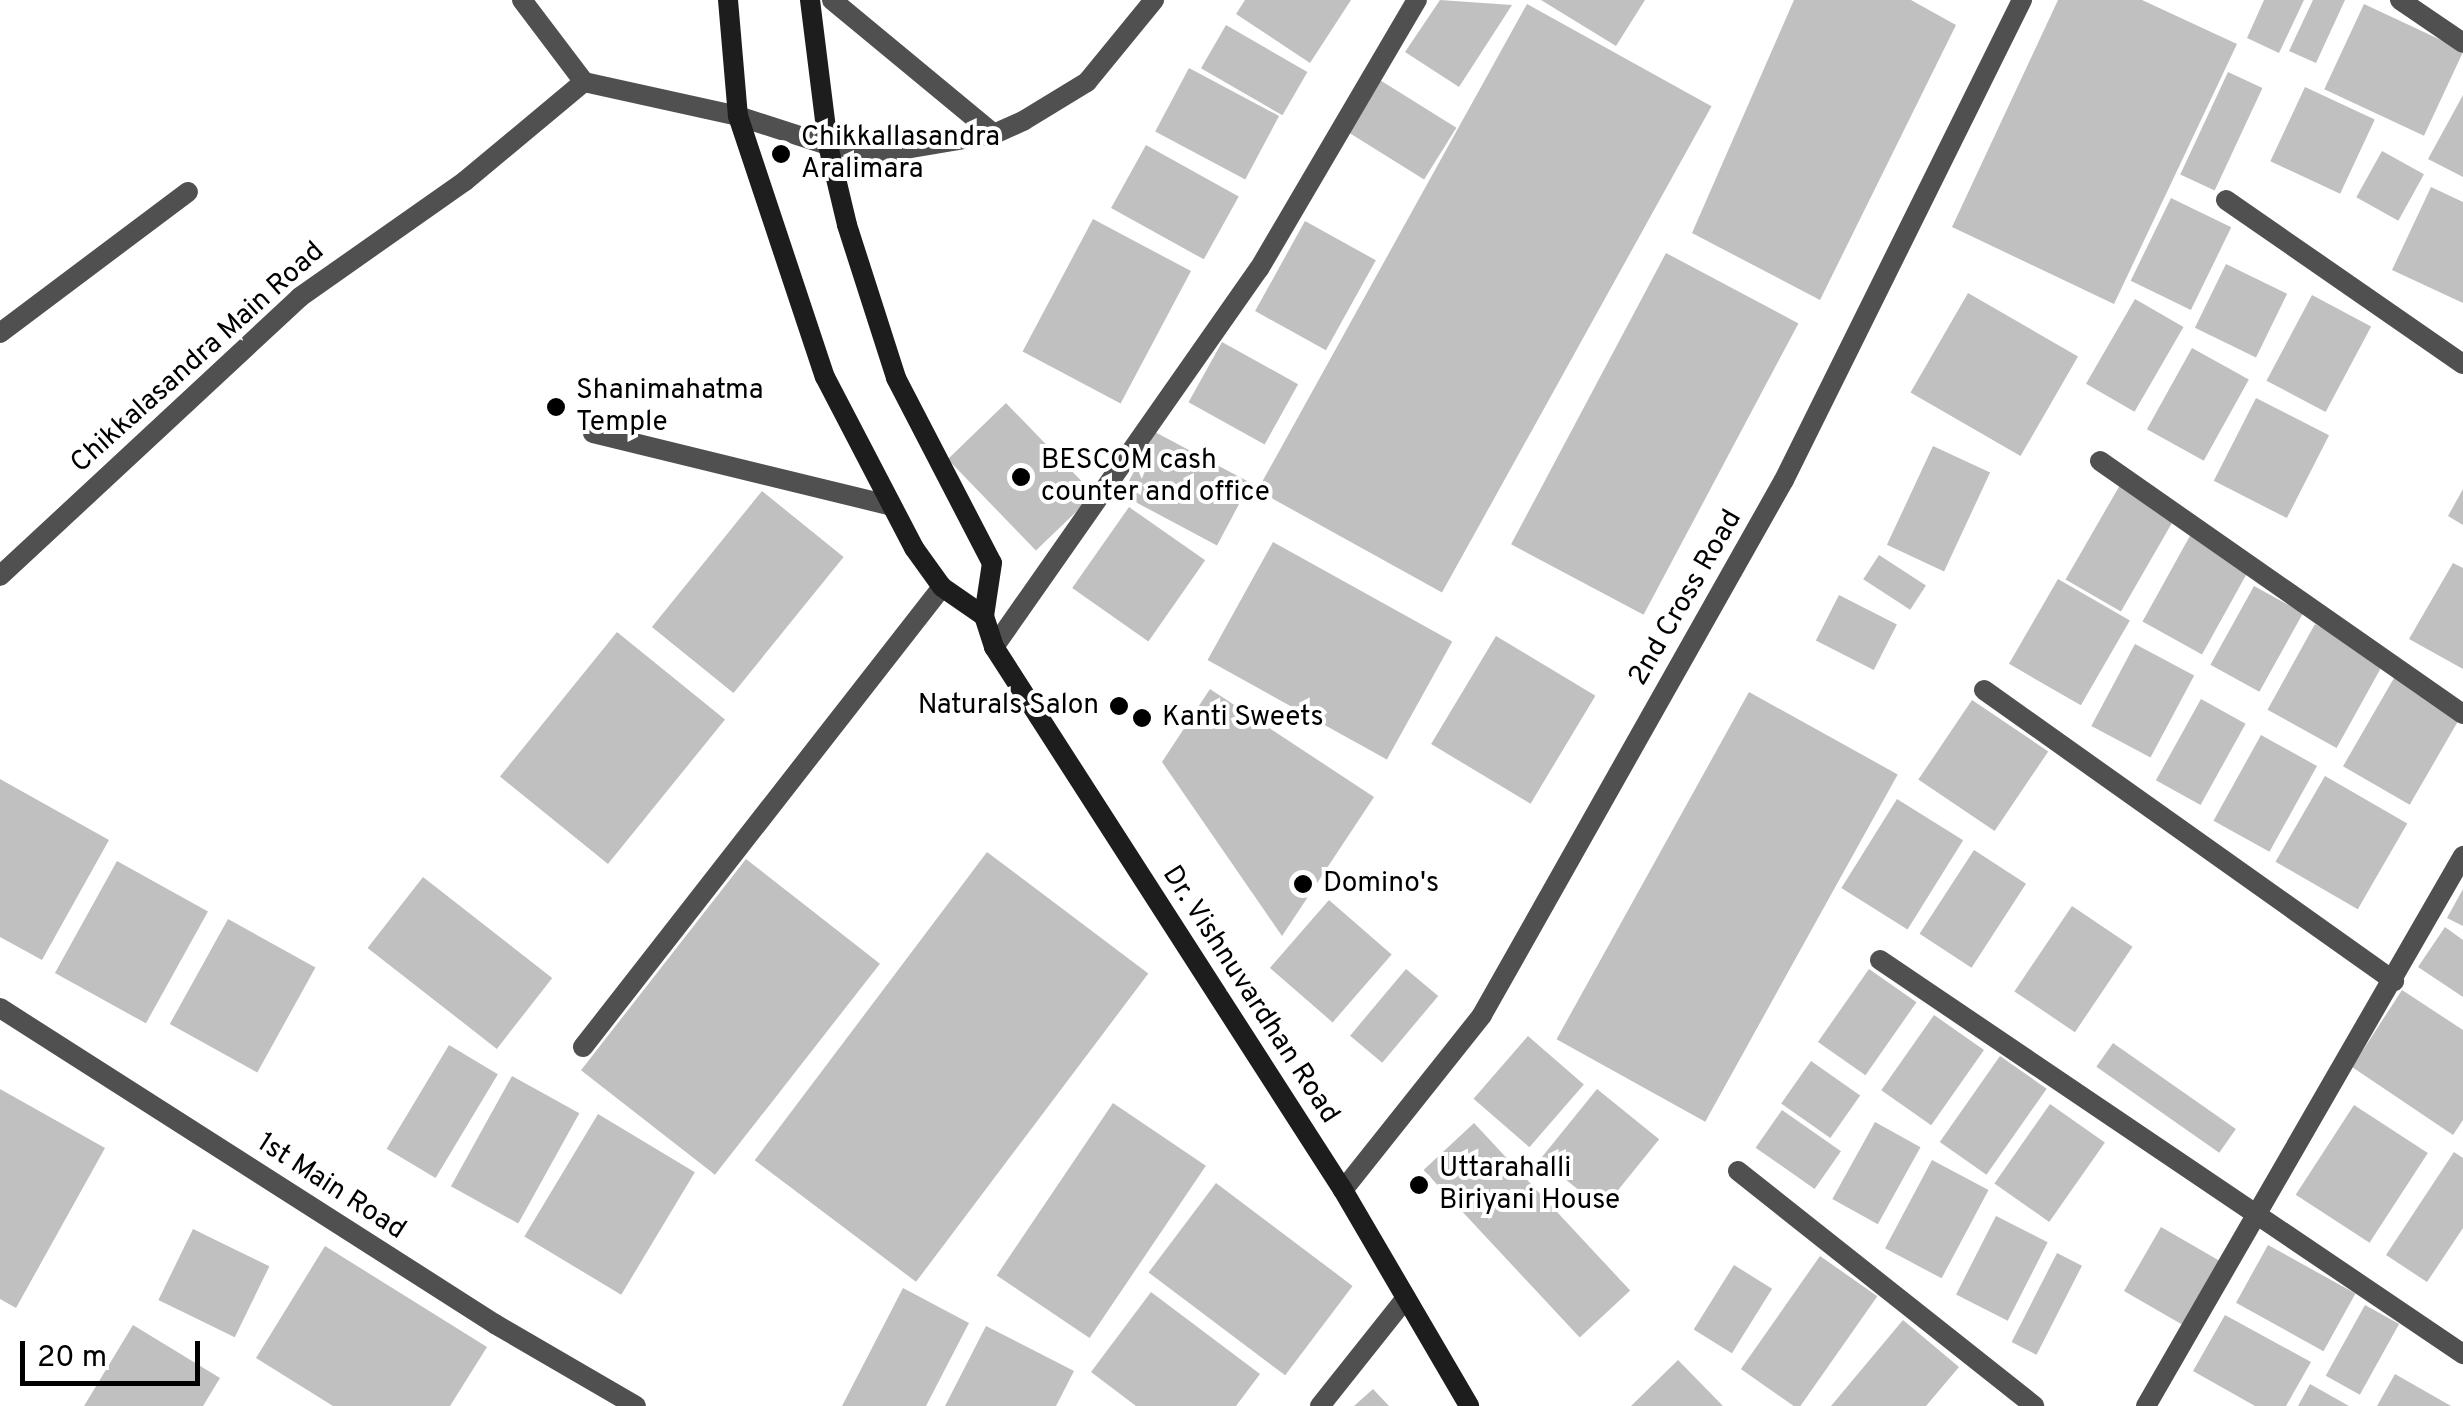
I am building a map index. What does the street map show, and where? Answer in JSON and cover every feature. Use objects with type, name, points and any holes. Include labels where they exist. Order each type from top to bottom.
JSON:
[{"type":"main road","points":[[728,0],[738,116],[825,377],[889,505],[942,587],[984,616]]},
{"type":"main road","name":"Dr. Vishnuvardhan Road","points":[[810,0],[828,145],[896,378],[992,563],[984,616],[994,647],[1343,1190],[1469,1406]]},
{"type":"street","points":[[522,0],[584,82],[738,116],[828,145],[888,152],[994,134],[1058,104],[1088,82],[1154,0]]},
{"type":"street","points":[[832,0],[994,134]]},
{"type":"street","points":[[994,647],[1259,268],[1417,0]]},
{"type":"street","name":"2nd Cross Road","points":[[1343,1190],[1482,1015],[1784,480],[2022,0]]},
{"type":"street","points":[[2400,0],[2463,43]]},
{"type":"street","name":"Chikkalasandra Main Road","points":[[0,576],[300,297],[465,181],[584,82]]},
{"type":"street","points":[[0,333],[188,192]]},
{"type":"street","points":[[2226,200],[2463,364]]},
{"type":"street","points":[[593,433],[889,505]]},
{"type":"street","points":[[2100,461],[2463,714]]},
{"type":"street","points":[[583,1046],[942,587]]},
{"type":"street","points":[[1984,690],[2394,980]]},
{"type":"street","points":[[2146,1406],[2253,1214],[2394,980],[2463,856]]},
{"type":"street","points":[[1880,960],[2463,1354]]},
{"type":"street","name":"1st Main Road","points":[[0,1008],[495,1324],[636,1406]]},
{"type":"street","points":[[1738,1171],[2034,1406]]},
{"type":"street","points":[[1320,1406],[1406,1298]]},
{"type":"building","points":[[1245,0],[1351,0],[1310,63],[1236,14]]},
{"type":"building","points":[[1440,0],[1512,5],[1459,87],[1405,52]]},
{"type":"building","points":[[1541,0],[1645,0],[1616,46]]},
{"type":"building","points":[[1794,0],[1911,0],[1956,25],[1820,300],[1692,233]]},
{"type":"building","points":[[2058,0],[2142,0],[2237,44],[2114,304],[1952,227]]},
{"type":"building","points":[[2264,0],[2304,0],[2279,53],[2247,38]]},
{"type":"building","points":[[2313,0],[2345,0],[2316,63],[2289,51]]},
{"type":"building","points":[[1527,4],[1712,106],[1442,593],[1257,490]]},
{"type":"building","points":[[2364,4],[2463,50],[2424,136],[2324,89]]},
{"type":"building","points":[[1226,25],[1307,72],[1282,115],[1201,68]]},
{"type":"building","points":[[1189,68],[1279,116],[1245,179],[1155,132]]},
{"type":"building","points":[[2228,72],[2262,88],[2215,190],[2180,174]]},
{"type":"building","points":[[1375,77],[1456,128],[1424,180],[1343,129]]},
{"type":"building","points":[[2305,87],[2375,120],[2340,194],[2270,161]]},
{"type":"building","points":[[2463,95],[2463,177],[2428,159]]},
{"type":"building","points":[[1146,145],[1239,196],[1204,259],[1111,208]]},
{"type":"building","points":[[2382,151],[2424,174],[2398,221],[2356,197]]},
{"type":"building","points":[[2431,187],[2463,202],[2463,303],[2392,270]]},
{"type":"building","points":[[2171,198],[2231,227],[2191,310],[2131,281]]},
{"type":"building","points":[[1093,219],[1191,271],[1121,404],[1023,351]]},
{"type":"building","points":[[1305,221],[1376,260],[1326,350],[1255,311]]},
{"type":"building","points":[[1666,253],[1798,323],[1644,615],[1511,544]]},
{"type":"building","points":[[2226,264],[2287,294],[2256,358],[2195,328]]},
{"type":"building","points":[[1968,293],[2078,356],[2020,456],[1910,393]]},
{"type":"building","points":[[2312,295],[2371,326],[2326,412],[2266,381]]},
{"type":"building","points":[[2135,299],[2183,327],[2134,412],[2086,384]]},
{"type":"building","points":[[1222,342],[1298,384],[1265,445],[1189,402]]},
{"type":"building","points":[[2192,348],[2249,380],[2204,461],[2147,429]]},
{"type":"building","points":[[2256,398],[2329,435],[2287,518],[2214,481]]},
{"type":"building","name":"BESCOM cash counter and office","points":[[1006,403],[1094,494],[1036,551],[948,459]]},
{"type":"building","points":[[1155,432],[1250,483],[1217,545],[1122,495]]},
{"type":"building","points":[[1933,446],[1990,473],[1944,571],[1887,545]]},
{"type":"building","points":[[2120,485],[2175,517],[2121,611],[2066,579]]},
{"type":"building","points":[[2463,489],[2463,525],[2448,516]]},
{"type":"building","points":[[762,491],[844,557],[733,693],[652,627]]},
{"type":"building","points":[[1129,507],[1205,560],[1148,641],[1072,588]]},
{"type":"building","points":[[2191,534],[2250,567],[2202,654],[2143,621]]},
{"type":"building","points":[[1273,542],[1452,641],[1387,759],[1208,660]]},
{"type":"building","points":[[1879,555],[1926,585],[1910,610],[1863,579]]},
{"type":"building","points":[[2453,563],[2463,568],[2463,669],[2409,639]]},
{"type":"building","points":[[2058,579],[2130,620],[2081,705],[2009,664]]},
{"type":"building","points":[[2254,586],[2303,613],[2259,692],[2210,665]]},
{"type":"building","points":[[1839,595],[1897,625],[1874,670],[1816,640]]},
{"type":"building","points":[[2315,624],[2384,662],[2337,748],[2267,710]]},
{"type":"building","points":[[617,632],[725,719],[608,864],[500,777]]},
{"type":"building","points":[[1496,636],[1595,696],[1531,804],[1431,744]]},
{"type":"building","points":[[2135,644],[2194,675],[2150,758],[2091,726]]},
{"type":"building","points":[[2394,678],[2461,716],[2410,805],[2343,766]]},
{"type":"building","points":[[1210,689],[1374,797],[1282,936],[1162,762]]},
{"type":"building","points":[[1749,692],[1898,774],[1705,1122],[1557,1039]]},
{"type":"building","points":[[2201,699],[2246,724],[2201,805],[2156,780]]},
{"type":"building","points":[[1972,700],[2048,751],[1995,831],[1918,780]]},
{"type":"building","points":[[2261,735],[2317,766],[2269,852],[2213,821]]},
{"type":"building","points":[[2325,776],[2407,824],[2358,909],[2276,862]]},
{"type":"building","points":[[0,779],[109,840],[42,960],[0,937]]},
{"type":"building","points":[[1897,799],[1963,840],[1908,929],[1841,888]]},
{"type":"building","points":[[1974,850],[2026,884],[1972,968],[1920,934]]},
{"type":"building","points":[[987,852],[1148,974],[916,1282],[755,1160]]},
{"type":"building","points":[[746,859],[880,964],[715,1175],[581,1070]]},
{"type":"building","points":[[117,861],[208,911],[146,1023],[55,973]]},
{"type":"building","points":[[423,877],[552,978],[497,1049],[368,948]]},
{"type":"building","points":[[2463,889],[2463,926],[2447,918]]},
{"type":"building","points":[[1329,900],[1392,954],[1333,1022],[1270,968]]},
{"type":"building","points":[[2072,906],[2133,947],[2075,1032],[2014,991]]},
{"type":"building","points":[[228,919],[315,967],[257,1072],[170,1024]]},
{"type":"building","points":[[2445,927],[2463,940],[2463,997],[2418,967]]},
{"type":"building","points":[[1406,969],[1438,996],[1382,1063],[1350,1036]]},
{"type":"building","points":[[1869,969],[1917,1002],[1865,1075],[1818,1042]]},
{"type":"building","points":[[2402,990],[2463,1030],[2463,1120],[2453,1135],[2352,1067]]},
{"type":"building","points":[[1934,1015],[1984,1050],[1931,1125],[1881,1090]]},
{"type":"building","points":[[1528,1036],[1584,1085],[1529,1147],[1474,1099]]},
{"type":"building","points":[[2113,1043],[2236,1129],[2219,1153],[2096,1067]]},
{"type":"building","points":[[449,1045],[498,1074],[436,1178],[387,1149]]},
{"type":"building","points":[[2000,1056],[2047,1089],[1986,1175],[1940,1142]]},
{"type":"building","points":[[1811,1061],[1860,1095],[1830,1138],[1781,1104]]},
{"type":"building","points":[[512,1076],[579,1113],[518,1224],[451,1186]]},
{"type":"building","points":[[0,1089],[105,1148],[16,1308],[0,1299]]},
{"type":"building","points":[[1597,1089],[1659,1139],[1603,1209],[1540,1159]]},
{"type":"building","points":[[1113,1103],[1206,1166],[1090,1338],[997,1275]]},
{"type":"building","points":[[2050,1104],[2105,1142],[2049,1222],[1994,1183]]},
{"type":"building","points":[[2354,1105],[2428,1153],[2370,1243],[2296,1195]]},
{"type":"building","points":[[1782,1110],[1841,1151],[1815,1189],[1756,1148]]},
{"type":"building","points":[[598,1114],[695,1172],[621,1295],[524,1237]]},
{"type":"building","points":[[1875,1122],[1920,1147],[1878,1224],[1832,1199]]},
{"type":"building","points":[[1474,1123],[1630,1290],[1580,1338],[1424,1170]]},
{"type":"building","points":[[2454,1152],[2463,1158],[2463,1228],[2427,1282],[2386,1255]]},
{"type":"building","points":[[1932,1160],[1989,1190],[1942,1278],[1885,1248]]},
{"type":"building","points":[[1216,1183],[1353,1286],[1285,1375],[1149,1272]]},
{"type":"building","points":[[1996,1216],[2048,1242],[2008,1321],[1956,1294]]},
{"type":"building","points":[[2161,1227],[2220,1261],[2183,1325],[2124,1291]]},
{"type":"building","points":[[193,1229],[269,1266],[235,1337],[158,1300]]},
{"type":"building","points":[[2268,1245],[2355,1293],[2323,1351],[2236,1303]]},
{"type":"building","points":[[325,1246],[487,1347],[450,1406],[333,1406],[256,1358]]},
{"type":"building","points":[[2057,1253],[2082,1266],[2037,1355],[2012,1342]]},
{"type":"building","points":[[1820,1256],[1877,1296],[1800,1406],[1794,1406],[1741,1369]]},
{"type":"building","points":[[1734,1265],[1772,1289],[1732,1353],[1694,1329]]},
{"type":"building","points":[[903,1288],[969,1323],[926,1406],[842,1406]]},
{"type":"building","points":[[1151,1292],[1260,1374],[1236,1406],[1136,1406],[1091,1372]]},
{"type":"building","points":[[2365,1305],[2399,1324],[2360,1395],[2326,1376]]},
{"type":"building","points":[[2225,1315],[2311,1362],[2286,1406],[2255,1406],[2193,1371]]},
{"type":"building","points":[[1903,1320],[1959,1367],[1926,1406],[1831,1406]]},
{"type":"building","points":[[133,1325],[220,1378],[203,1406],[84,1406]]},
{"type":"building","points":[[986,1326],[1074,1371],[1056,1406],[945,1406]]},
{"type":"building","points":[[1678,1360],[1723,1406],[1631,1406]]},
{"type":"building","points":[[2395,1374],[2451,1406],[2377,1406]]},
{"type":"building","points":[[2310,1384],[2349,1406],[2298,1406]]},
{"type":"building","points":[[1373,1389],[1389,1406],[1354,1406]]},
{"type":"place","name":"Chikkallasandra Aralimara","points":[[781,154]]},
{"type":"place","name":"Shanimahatma Temple","points":[[556,407]]},
{"type":"place","name":"BESCOM cash counter and office","points":[[1021,477]]},
{"type":"place","name":"Naturals Salon","points":[[1119,706]]},
{"type":"place","name":"Kanti Sweets","points":[[1142,718]]},
{"type":"place","name":"Domino's","points":[[1303,884]]},
{"type":"place","name":"Uttarahalli Biriyani House","points":[[1419,1185]]}]
